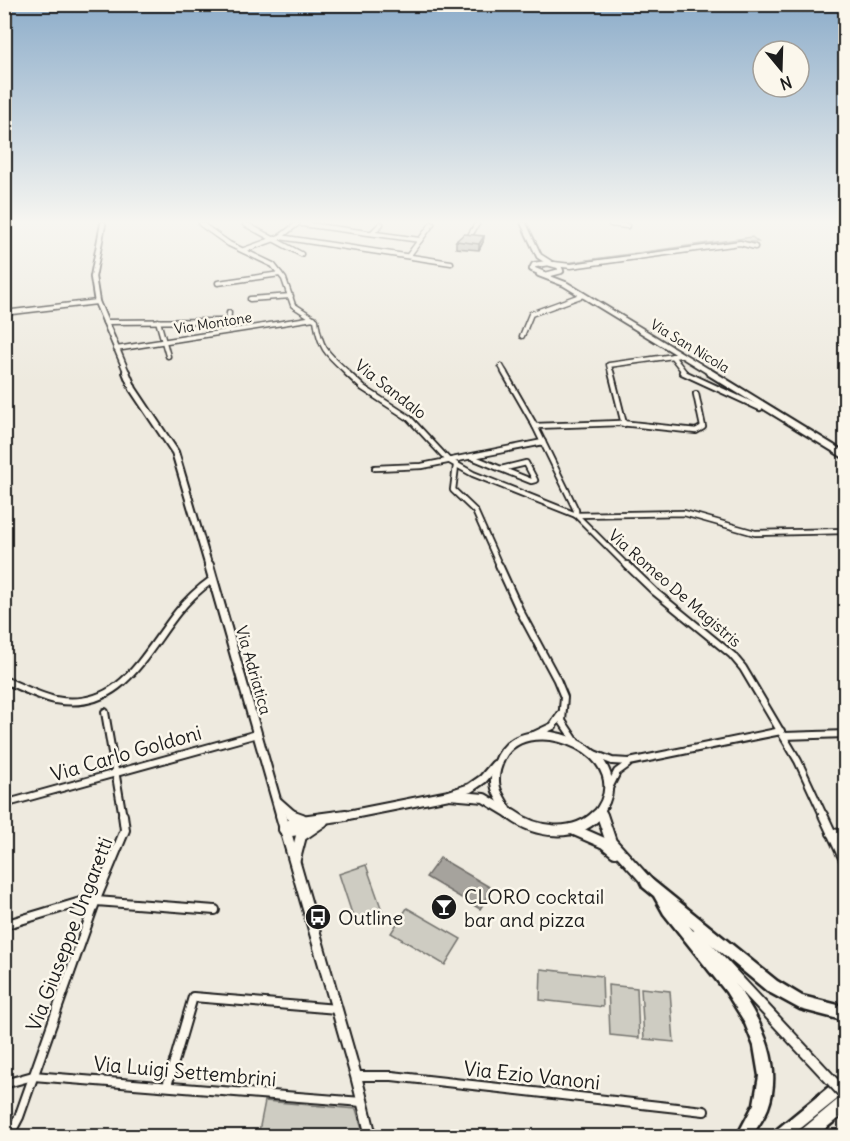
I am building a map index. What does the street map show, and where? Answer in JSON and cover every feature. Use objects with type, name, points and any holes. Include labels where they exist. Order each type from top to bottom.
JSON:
[{"type":"highway","points":[[647,883],[772,986],[800,1002],[846,1014]]},
{"type":"highway","points":[[660,897],[738,998],[756,1029],[763,1048],[766,1086],[755,1123],[744,1137]]},
{"type":"highway","points":[[780,1137],[846,1082]]},
{"type":"highway","points":[[805,1137],[846,1102]]},
{"type":"street","name":"Via Adriatica","points":[[93,277],[97,302],[133,389],[175,452],[337,1009],[371,1137]]},
{"type":"street","points":[[218,283],[254,277]]},
{"type":"street","points":[[283,277],[288,285],[295,308],[314,318]]},
{"type":"street","name":"Via San Nicola","points":[[547,277],[565,284],[844,454]]},
{"type":"street","name":"Via San Nicola","points":[[560,277],[565,284]]},
{"type":"street","points":[[522,336],[531,314],[583,295]]},
{"type":"street","points":[[250,299],[291,296]]},
{"type":"street","points":[[4,313],[97,302]]},
{"type":"street","points":[[226,331],[229,314]]},
{"type":"street","name":"Via Montone","points":[[116,349],[314,318]]},
{"type":"street","name":"Via Sandalo","points":[[314,318],[321,345],[328,354],[363,388],[409,418],[456,466]]},
{"type":"street","points":[[158,321],[168,356]]},
{"type":"street","points":[[105,322],[227,321]]},
{"type":"street","points":[[624,424],[609,365],[681,355]]},
{"type":"street","name":"Via San Nicola","points":[[672,356],[682,372],[760,408]]},
{"type":"street","points":[[501,366],[535,426],[576,510],[576,515],[684,513],[755,533],[846,531]]},
{"type":"street","name":"Via San Nicola","points":[[734,396],[731,392],[742,392]]},
{"type":"street","points":[[535,426],[624,424],[699,430],[703,426],[696,394]]},
{"type":"street","points":[[375,468],[415,467],[543,442]]},
{"type":"street","points":[[471,456],[500,469],[531,481],[535,480],[526,463],[500,469]]},
{"type":"street","points":[[456,466],[453,490],[476,511],[520,611],[557,680],[564,697],[562,710],[564,726],[576,742]]},
{"type":"street","name":"Via Romeo De Magistris","points":[[456,466],[514,492],[576,515],[586,528],[655,592],[732,655],[743,668],[803,770],[846,864]]},
{"type":"street","points":[[4,680],[57,700],[84,701],[111,691],[121,685],[137,669],[191,597],[213,579]]},
{"type":"street","points":[[284,829],[291,831],[307,824],[448,795],[470,788],[483,779],[507,749],[553,726],[562,710]]},
{"type":"street","name":"Via Giuseppe Ungaretti","points":[[9,1137],[19,1117],[97,899],[125,830],[105,712]]},
{"type":"street","name":"Via Carlo Goldoni","points":[[4,804],[257,734]]},
{"type":"street","points":[[448,795],[471,795],[492,801],[522,822],[538,829],[555,831],[572,829],[588,822],[601,811],[617,772],[624,766],[638,761],[782,734],[846,734]]},
{"type":"street","points":[[526,738],[543,735],[560,736],[612,761],[638,761]]},
{"type":"street","points":[[586,748],[598,759],[606,773],[609,788]]},
{"type":"street","points":[[495,765],[493,781],[498,798],[509,813]]},
{"type":"street","points":[[276,800],[292,816],[307,824]]},
{"type":"street","points":[[601,811],[611,842],[622,856],[846,1096]]},
{"type":"street","points":[[294,862],[297,845],[307,824]]},
{"type":"street","points":[[572,829],[604,843],[622,856]]},
{"type":"street","points":[[831,833],[846,835]]},
{"type":"street","points":[[4,925],[97,899],[215,910]]},
{"type":"street","points":[[167,1086],[193,997],[337,1009]]},
{"type":"street","name":"Via Luigi Settembrini","points":[[4,1084],[33,1076],[363,1102]]},
{"type":"street","name":"Via Ezio Vanoni","points":[[356,1076],[392,1076],[704,1111]]},
{"type":"shaded area","points":[[440,858],[493,889],[480,909],[426,877]]},
{"type":"shaded area","points":[[366,865],[384,916],[356,926],[339,874]]},
{"type":"shaded area","points":[[407,908],[461,939],[445,965],[391,933]]},
{"type":"shaded area","points":[[541,969],[602,976],[603,1007],[540,1000]]},
{"type":"shaded area","points":[[608,985],[637,988],[639,1038],[610,1035]]},
{"type":"shaded area","points":[[641,988],[670,991],[674,1042],[644,1039]]},
{"type":"shaded area","points":[[265,1101],[356,1109],[364,1136],[258,1136]]},
{"type":"place","name":"CLORO cocktail bar and pizza","points":[[444,907]]},
{"type":"place","name":"Outline","points":[[318,917]]}]
